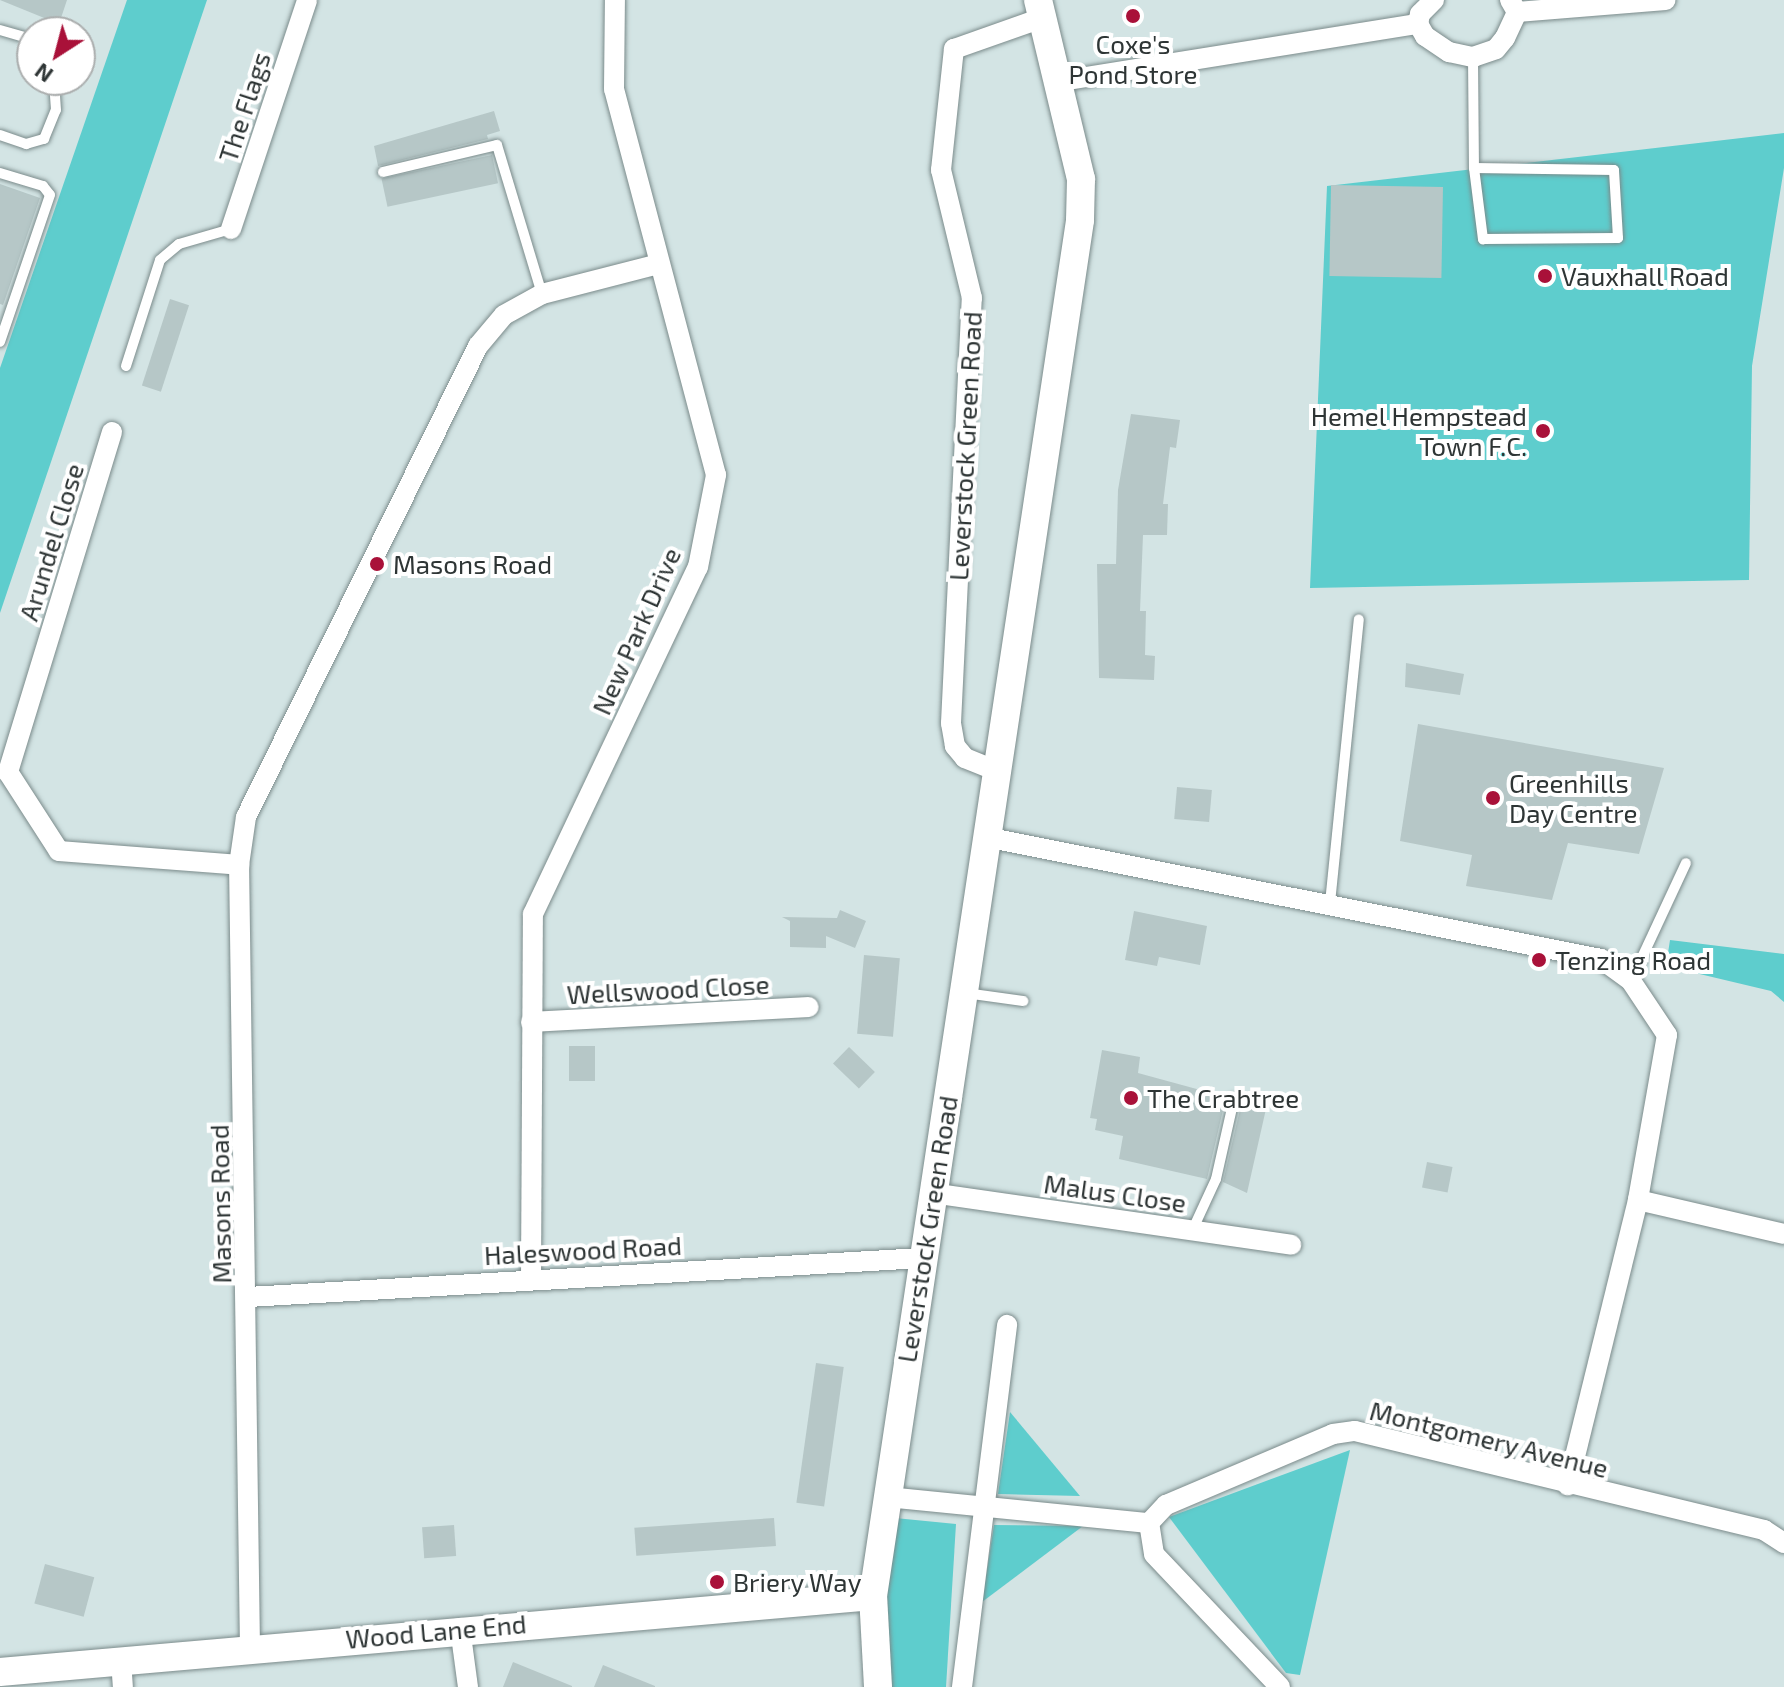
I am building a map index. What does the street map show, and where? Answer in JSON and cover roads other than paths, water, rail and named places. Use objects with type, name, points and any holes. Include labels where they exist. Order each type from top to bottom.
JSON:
[{"type":"street","name":"The Flags","points":[[231,229],[307,0]]},
{"type":"street","points":[[1061,81],[1418,24],[1434,0]]},
{"type":"street","points":[[1418,24],[1437,47],[1473,57],[1496,49],[1514,6],[1666,0]]},
{"type":"street","name":"New Park Drive","points":[[531,1278],[533,914],[698,567],[716,475],[614,89],[612,1]]},
{"type":"street","name":"Leverstock Green Road","points":[[878,1687],[873,1596],[932,1193],[990,838],[997,771],[1080,220],[1081,179],[1061,81],[1040,9],[954,49],[941,170],[972,298],[951,723],[955,746],[965,758],[997,771]]},
{"type":"street","name":"Masons Road","points":[[250,1649],[248,1297],[239,865],[246,817],[478,346],[504,315],[542,294],[659,264]]},
{"type":"street","name":"Arundel Close","points":[[112,432],[8,772],[59,851],[239,865]]},
{"type":"street","points":[[990,838],[1601,959],[1631,981],[1667,1035],[1638,1200],[1568,1486]]},
{"type":"street","name":"Wellswood Close","points":[[531,1022],[809,1007]]},
{"type":"street","name":"Malus Close","points":[[932,1193],[1291,1245]]},
{"type":"street","points":[[1638,1200],[1784,1234]]},
{"type":"street","name":"Haleswood Road","points":[[248,1297],[531,1278],[922,1258]]},
{"type":"street","points":[[962,1687],[988,1508],[1007,1325]]},
{"type":"street","name":"Montgomery Avenue","points":[[1149,1523],[1166,1505],[1333,1434],[1355,1431],[1568,1486],[1764,1530],[1784,1543]]},
{"type":"street","points":[[887,1497],[1149,1523],[1154,1554],[1280,1687]]},
{"type":"street","name":"Wood Lane End","points":[[0,1672],[122,1673],[250,1649],[460,1628],[873,1596]]},
{"type":"street","points":[[460,1628],[468,1687]]},
{"type":"lane","points":[[1473,57],[1474,168],[1483,239],[1618,238],[1614,170],[1474,168]]},
{"type":"lane","points":[[0,135],[26,144],[44,139],[56,110],[55,96]]},
{"type":"lane","points":[[383,172],[497,145],[542,294]]},
{"type":"lane","points":[[0,173],[43,186],[50,195],[0,342]]},
{"type":"lane","points":[[126,366],[160,260],[179,244],[231,229]]},
{"type":"lane","points":[[1330,903],[1359,619]]},
{"type":"lane","points":[[1631,981],[1686,863]]},
{"type":"lane","points":[[963,993],[1023,1001]]},
{"type":"lane","points":[[1192,1231],[1216,1179],[1234,1099]]},
{"type":"place","name":"Coxe's Pond Store","points":[[1133,16]]},
{"type":"place","name":"Vauxhall Road","points":[[1545,276]]},
{"type":"place","name":"Hemel Hempstead Town F.C.","points":[[1543,431]]},
{"type":"place","name":"Masons Road","points":[[377,564]]},
{"type":"place","name":"Greenhills Day Centre","points":[[1493,798]]},
{"type":"place","name":"Tenzing Road","points":[[1539,960]]},
{"type":"place","name":"The Crabtree","points":[[1131,1098]]},
{"type":"place","name":"Briery Way","points":[[717,1582]]}]
